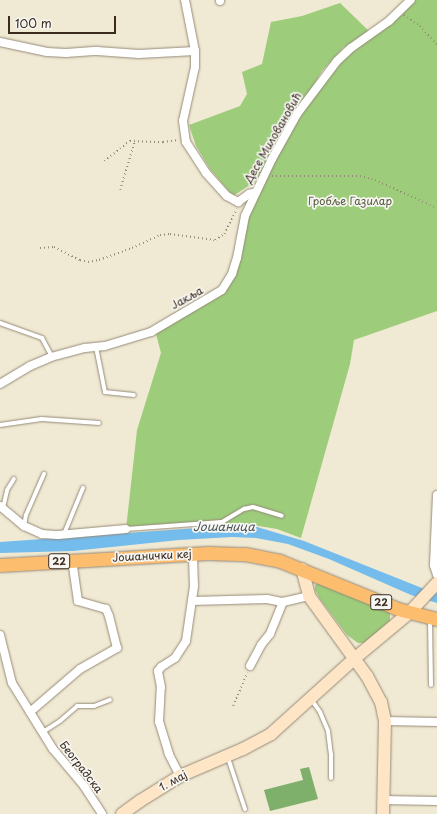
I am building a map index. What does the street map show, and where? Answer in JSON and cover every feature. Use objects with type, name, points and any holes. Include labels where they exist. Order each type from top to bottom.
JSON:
[{"type":"main road","name":"Јошанички кеј","points":[[0,565],[193,554],[245,554],[266,557],[302,569],[409,613]]},
{"type":"main road","name":"22","points":[[409,613],[433,618]]},
{"type":"street","points":[[185,0],[195,51],[194,67],[184,110],[183,121],[185,138],[198,162],[216,186],[227,196],[238,202]]},
{"type":"street","name":"Десе Миловановић","points":[[238,202],[249,194],[256,192],[294,119],[329,70],[351,48],[398,12],[411,0]]},
{"type":"street","points":[[0,42],[47,52],[66,53],[97,51],[139,54],[195,51]]},
{"type":"street","name":"Јакља","points":[[0,384],[30,366],[52,357],[96,347],[155,330],[182,312],[222,290],[232,274],[237,258],[243,224],[256,192]]},
{"type":"street","points":[[436,581],[434,565],[437,495]]},
{"type":"street","points":[[2,507],[24,526],[42,534],[64,535],[126,529]]},
{"type":"street","points":[[180,776],[169,754],[159,722],[160,688],[158,671],[161,667],[175,658],[184,645],[188,632],[194,586],[193,554]]},
{"type":"street","points":[[30,712],[80,669],[117,648],[106,609],[78,601],[72,560]]},
{"type":"street","points":[[302,569],[309,596],[354,658],[379,696],[385,721],[383,814]]},
{"type":"street","name":"1. мај","points":[[122,814],[180,776],[228,756],[271,734],[354,658],[409,613],[436,581]]},
{"type":"street","points":[[192,601],[267,599],[283,602],[309,596]]},
{"type":"street","points":[[250,666],[261,645],[270,634],[283,602]]},
{"type":"street","name":"Београдска","points":[[0,635],[12,683],[61,761],[84,786],[102,814]]},
{"type":"street","points":[[385,721],[437,722]]},
{"type":"street","points":[[383,800],[437,801]]},
{"type":"lane","points":[[0,323],[42,338],[52,357]]},
{"type":"lane","points":[[96,347],[105,392],[134,395]]},
{"type":"lane","points":[[0,425],[42,419],[99,423]]},
{"type":"lane","points":[[24,526],[26,515],[44,474]]},
{"type":"lane","points":[[2,507],[7,490],[14,479]]},
{"type":"lane","points":[[64,535],[83,488]]},
{"type":"lane","points":[[126,529],[222,522],[244,509],[253,506],[282,516]]},
{"type":"lane","points":[[431,685],[433,618]]},
{"type":"lane","points":[[311,698],[320,712],[328,731],[331,754],[331,778]]},
{"type":"lane","points":[[42,732],[60,721],[77,706],[94,706],[110,700]]},
{"type":"lane","points":[[228,756],[238,783],[245,809]]},
{"type":"path","points":[[398,12],[411,18],[437,44]]},
{"type":"path","points":[[104,161],[124,145],[135,140],[163,142],[185,138]]},
{"type":"path","points":[[120,190],[135,140]]},
{"type":"path","points":[[265,174],[274,177],[360,176],[375,180],[437,208]]},
{"type":"path","points":[[40,248],[54,247],[80,260],[88,262],[99,260],[132,248],[160,235],[170,234],[215,240],[224,234],[229,227],[238,207],[238,202]]},
{"type":"path","points":[[233,706],[250,666]]},
{"type":"green space","name":"Гробље Газилар","points":[[411,0],[437,0],[437,311],[354,340],[350,364],[301,538],[277,529],[252,525],[215,524],[126,529],[137,430],[161,353],[155,330],[222,290],[256,192],[319,83],[368,36],[344,47],[322,71],[256,181],[233,196],[210,169],[196,146],[189,125],[240,106],[247,94],[242,72],[262,64],[271,22],[302,16],[340,3],[372,34]]},
{"type":"green space","points":[[318,583],[390,612],[390,621],[365,643],[358,643],[347,635],[320,599],[315,590],[315,585]]},
{"type":"green space","points":[[309,767],[318,799],[270,811],[264,790],[303,780],[300,769]]},
{"type":"water","name":"Јошаница","points":[[212,527],[257,527],[304,541],[437,594],[437,603],[411,595],[329,559],[288,544],[256,538],[232,537],[179,540],[73,551],[0,553],[0,542]]}]
